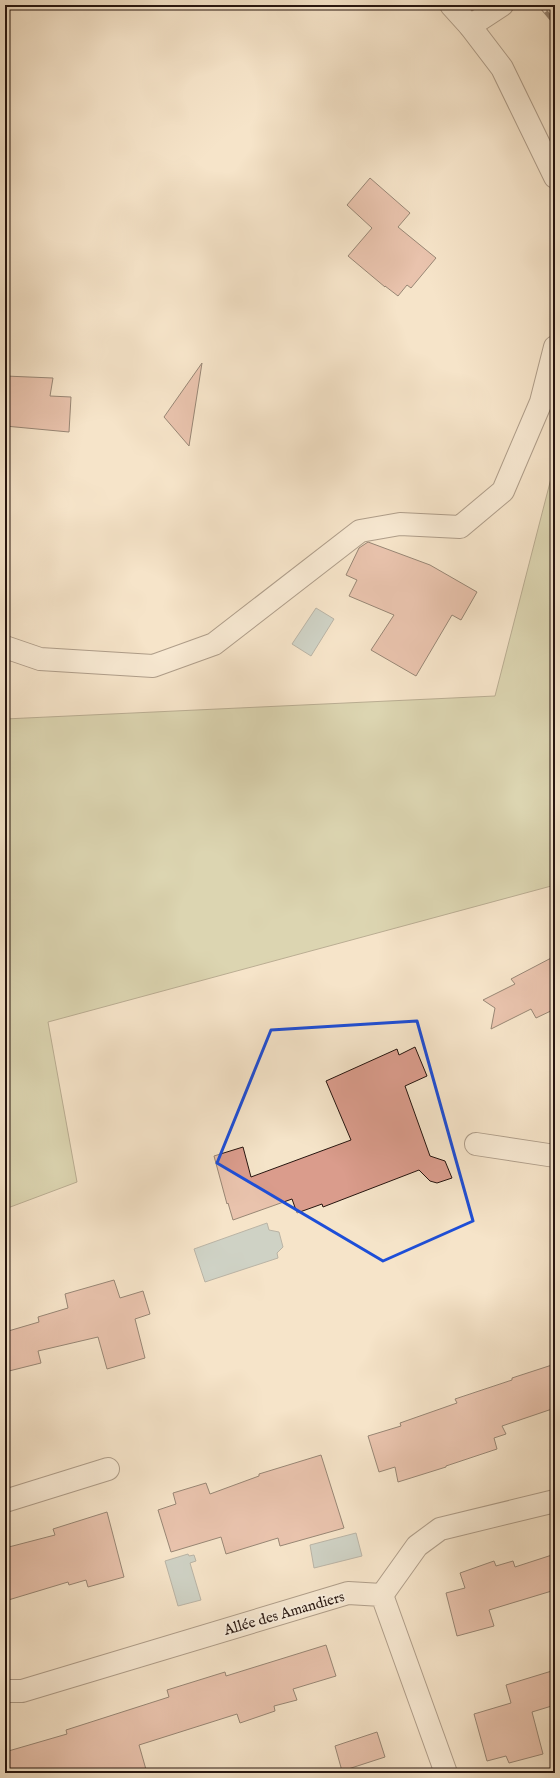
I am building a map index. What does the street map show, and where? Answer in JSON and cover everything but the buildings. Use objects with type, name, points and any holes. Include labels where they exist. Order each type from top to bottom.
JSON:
[{"type":"street","points":[[451,5],[470,26],[502,68],[555,177]]},
{"type":"street","points":[[470,26],[502,5]]},
{"type":"street","points":[[5,647],[40,659],[153,666],[214,644],[360,531],[400,524],[460,527],[503,491],[541,402],[555,347]]},
{"type":"street","points":[[476,1144],[555,1156]]},
{"type":"street","points":[[5,1501],[108,1469]]},
{"type":"street","points":[[446,1773],[382,1594],[417,1546],[440,1529],[555,1501]]},
{"type":"street","name":"Allée des Amandiers","points":[[5,1691],[22,1691],[348,1594],[382,1594]]},
{"type":"highlighted area","points":[[417,1021],[473,1221],[383,1261],[217,1163],[271,1030]]},
{"type":"green space","points":[[555,463],[555,885],[48,1022],[77,1182],[5,1209],[5,719],[495,696]]},
{"type":"water","points":[[316,608],[334,619],[311,656],[292,644]]},
{"type":"water","points":[[267,1223],[269,1230],[279,1232],[283,1247],[277,1253],[278,1258],[205,1282],[194,1249]]},
{"type":"water","points":[[356,1533],[362,1556],[314,1568],[310,1545]]},
{"type":"water","points":[[188,1554],[189,1556],[194,1555],[196,1561],[190,1563],[201,1600],[178,1606],[165,1561]]},
{"type":"railway","points":[[540,5],[555,23]]}]
